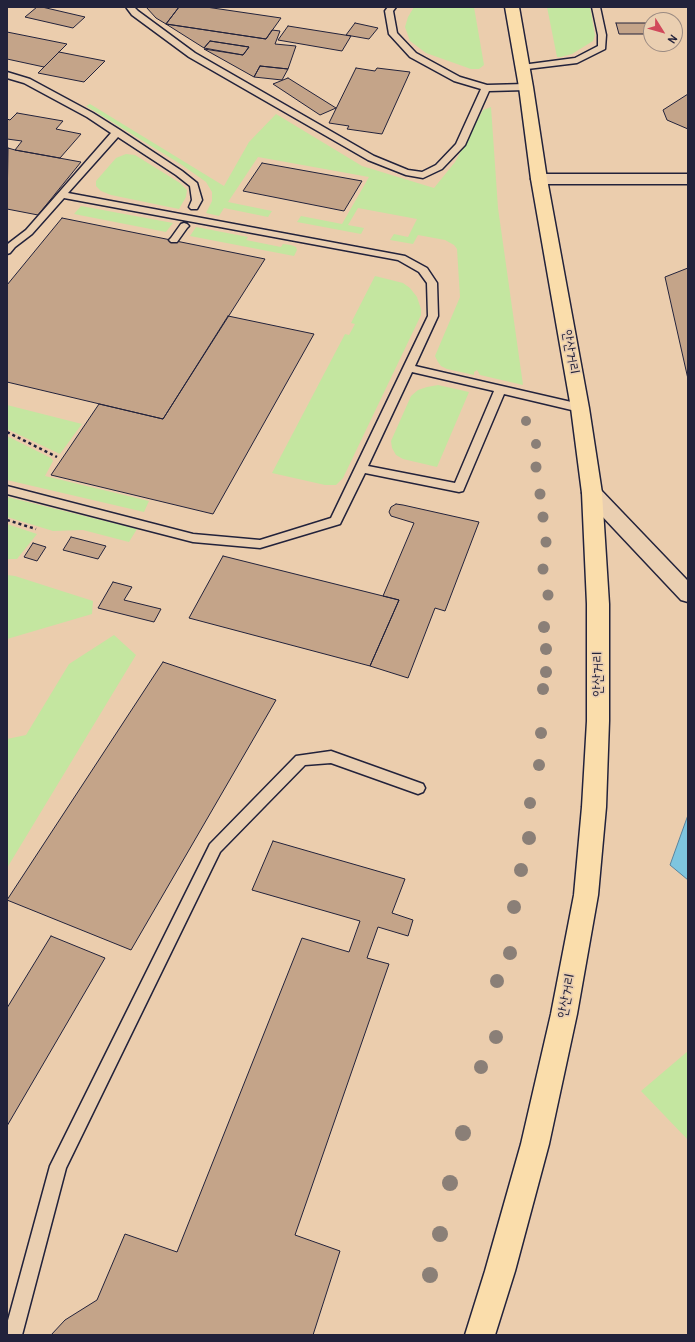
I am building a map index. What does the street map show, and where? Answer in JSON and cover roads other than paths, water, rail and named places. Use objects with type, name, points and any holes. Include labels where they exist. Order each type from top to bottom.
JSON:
[{"type":"main road","name":"안산거리","points":[[480,1335],[500,1271],[535,1144],[564,1014],[586,895],[594,808],[598,721],[598,604],[592,493],[580,408],[539,179],[512,7]]},
{"type":"street","points":[[539,179],[688,179]]},
{"type":"street","points":[[592,493],[688,594]]},
{"type":"lane","points":[[130,7],[135,13],[192,55],[347,145],[371,158],[406,172],[422,175],[439,167],[460,145],[486,88]]},
{"type":"lane","points":[[392,7],[389,11],[393,34],[413,55],[457,79],[486,88],[577,60],[602,47],[602,36],[596,7]]},
{"type":"lane","points":[[7,75],[27,81],[90,115],[179,172],[194,185],[197,200],[194,207]]},
{"type":"lane","points":[[7,251],[12,245],[29,232],[117,132]]},
{"type":"lane","points":[[7,490],[193,538],[260,544],[336,521],[433,316],[432,283],[423,270],[401,258],[62,195]]},
{"type":"lane","points":[[174,240],[184,226]]},
{"type":"lane","points":[[409,368],[580,408]]},
{"type":"lane","points":[[361,468],[459,488],[500,389]]},
{"type":"lane","points":[[13,1335],[58,1166],[216,848],[301,760],[331,757],[418,788]]},
{"type":"water","points":[[688,815],[688,880],[670,865]]}]
